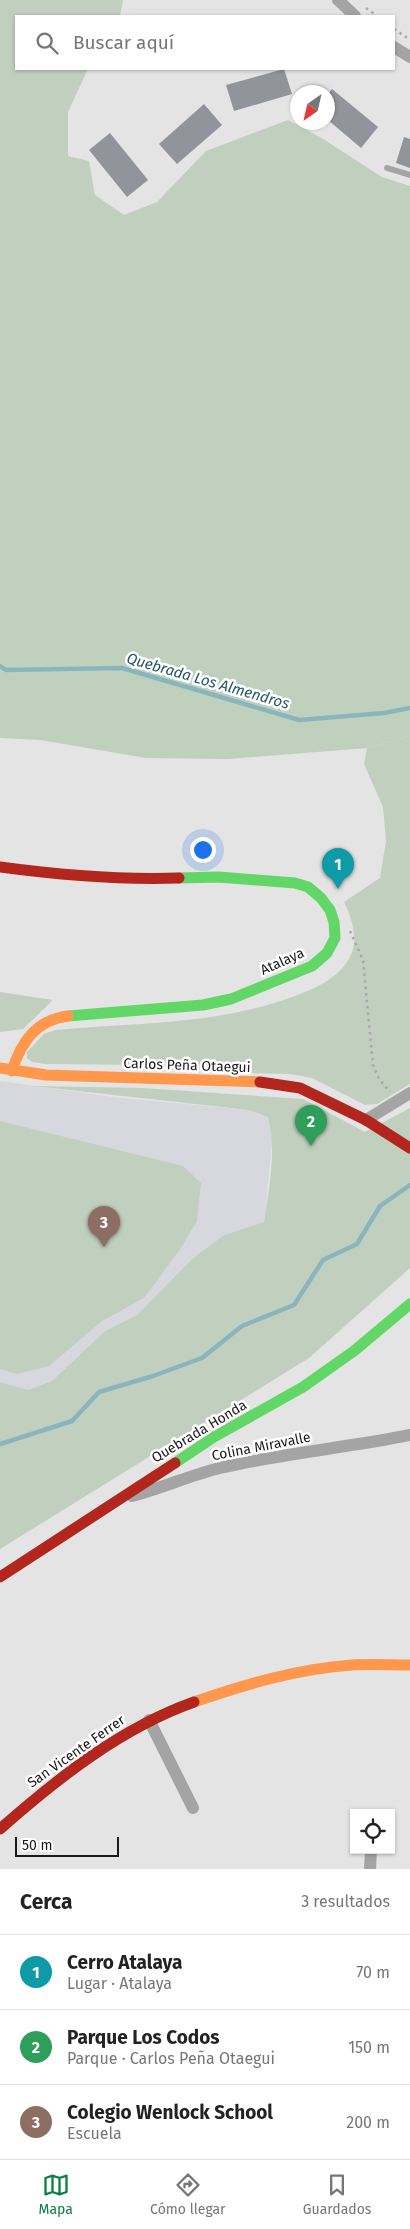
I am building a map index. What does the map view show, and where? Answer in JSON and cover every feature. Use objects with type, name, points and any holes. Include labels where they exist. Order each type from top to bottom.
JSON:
[{"type":"street","points":[[338,0],[354,15]]},
{"type":"street","points":[[395,48],[410,57]]},
{"type":"street","name":"Atalaya","points":[[0,867],[43,873],[144,879],[218,877],[295,883],[308,887],[321,898],[330,910],[334,922],[335,938],[327,953],[312,966],[231,999],[203,1005],[65,1016],[46,1021],[33,1030],[25,1040],[16,1056],[12,1071]]},
{"type":"street","name":"Carlos Peña Otaegui","points":[[0,1068],[46,1075],[252,1082],[300,1088],[366,1120],[410,1148]]},
{"type":"street","points":[[366,1120],[410,1093]]},
{"type":"street","name":"Quebrada Honda","points":[[0,1577],[214,1437],[303,1387],[354,1350],[410,1304]]},
{"type":"street","name":"Colina Miravalle","points":[[121,1499],[219,1468],[297,1453],[358,1446],[410,1435]]},
{"type":"street","name":"San Vicente Ferrer","points":[[0,1829],[26,1804],[100,1749],[150,1720],[210,1694],[275,1676],[339,1666],[410,1665]]},
{"type":"street","points":[[150,1720],[193,1808]]},
{"type":"street","points":[[370,1869],[371,1854]]},
{"type":"lane","points":[[387,168],[410,175]]},
{"type":"path","points":[[395,30],[410,40]]},
{"type":"path","points":[[346,925],[352,932],[363,960],[373,1065],[379,1079],[398,1100]]},
{"type":"shaded area","points":[[0,1081],[113,1097],[249,1110],[268,1117],[273,1134],[264,1222],[224,1235],[192,1259],[137,1315],[105,1331],[52,1381],[28,1390],[0,1382]]},
{"type":"green space","points":[[0,0],[123,0],[120,15],[15,15],[15,70],[88,70],[68,112],[68,156],[89,161],[95,195],[124,215],[157,202],[206,151],[288,120],[290,121],[290,130],[307,130],[382,177],[410,186],[410,664],[0,643]]},
{"type":"green space","points":[[262,179],[306,249],[294,280],[337,339],[358,402],[361,478],[410,503],[410,538],[365,555],[410,577],[410,736],[367,748],[228,759],[146,758],[40,740],[0,738],[0,529],[80,591],[132,558],[261,559],[304,613],[334,582],[358,523],[330,494],[347,449],[294,434],[252,366],[294,332],[158,238]]},
{"type":"green space","points":[[410,736],[410,1084],[377,1104],[365,1105],[312,1078],[290,1074],[247,1073],[145,1065],[45,1064],[32,1062],[27,1058],[27,1052],[44,1034],[55,1030],[176,1021],[235,1013],[295,996],[319,986],[340,971],[350,957],[354,943],[352,922],[344,902],[380,878],[386,841],[383,807],[364,764],[367,748]]},
{"type":"green space","points":[[0,992],[53,1000],[23,1029],[0,1032]]},
{"type":"green space","points":[[33,1086],[143,1088],[303,1099],[365,1132],[410,1108],[410,1268],[309,1358],[0,1549],[0,1382],[28,1390],[52,1381],[105,1331],[137,1315],[192,1259],[224,1235],[264,1222],[272,1156],[271,1130],[268,1117],[249,1110]]},
{"type":"green space","points":[[0,1121],[183,1166],[201,1183],[197,1221],[181,1248],[144,1298],[102,1321],[49,1366],[17,1374],[0,1369]]},
{"type":"building","points":[[284,70],[290,88],[290,95],[234,111],[226,85]]},
{"type":"building","points":[[335,91],[378,127],[361,148],[335,126]]},
{"type":"building","points":[[204,104],[222,125],[177,164],[159,144]]},
{"type":"building","points":[[110,133],[148,180],[127,197],[89,150]]},
{"type":"building","points":[[404,137],[410,139],[410,168],[396,163]]},
{"type":"waterway","name":"Quebrada Los Almendros","points":[[0,666],[6,670],[122,668],[299,720],[384,713],[410,708]]},
{"type":"waterway","points":[[0,1444],[72,1421],[99,1392],[153,1376],[202,1358],[242,1326],[294,1305],[323,1260],[357,1244],[380,1206],[410,1185]]},
{"type":"traffic: fast","points":[[68,1016],[203,1005],[231,999],[312,966],[327,953],[335,938],[334,922],[330,910],[321,898],[308,887],[295,883],[218,877],[179,878]]},
{"type":"traffic: fast","points":[[175,1463],[214,1437],[303,1387],[354,1351],[410,1304]]},
{"type":"traffic: slow","points":[[12,1071],[20,1051],[31,1034],[47,1022],[68,1016]]},
{"type":"traffic: slow","points":[[0,1068],[46,1075],[260,1082]]},
{"type":"traffic: slow","points":[[194,1702],[252,1683],[311,1670],[352,1665],[410,1665]]},
{"type":"traffic: jam","points":[[0,867],[89,876],[179,878]]},
{"type":"traffic: jam","points":[[260,1082],[300,1088],[366,1120],[410,1148]]},
{"type":"traffic: jam","points":[[0,1577],[175,1463]]},
{"type":"traffic: jam","points":[[0,1829],[91,1756],[141,1726],[194,1702]]},
{"type":"place","name":"Cerro Atalaya","points":[[338,889]]},
{"type":"place","name":"Parque Los Codos","points":[[311,1146]]},
{"type":"place","name":"Colegio Wenlock School","points":[[104,1247]]}]
